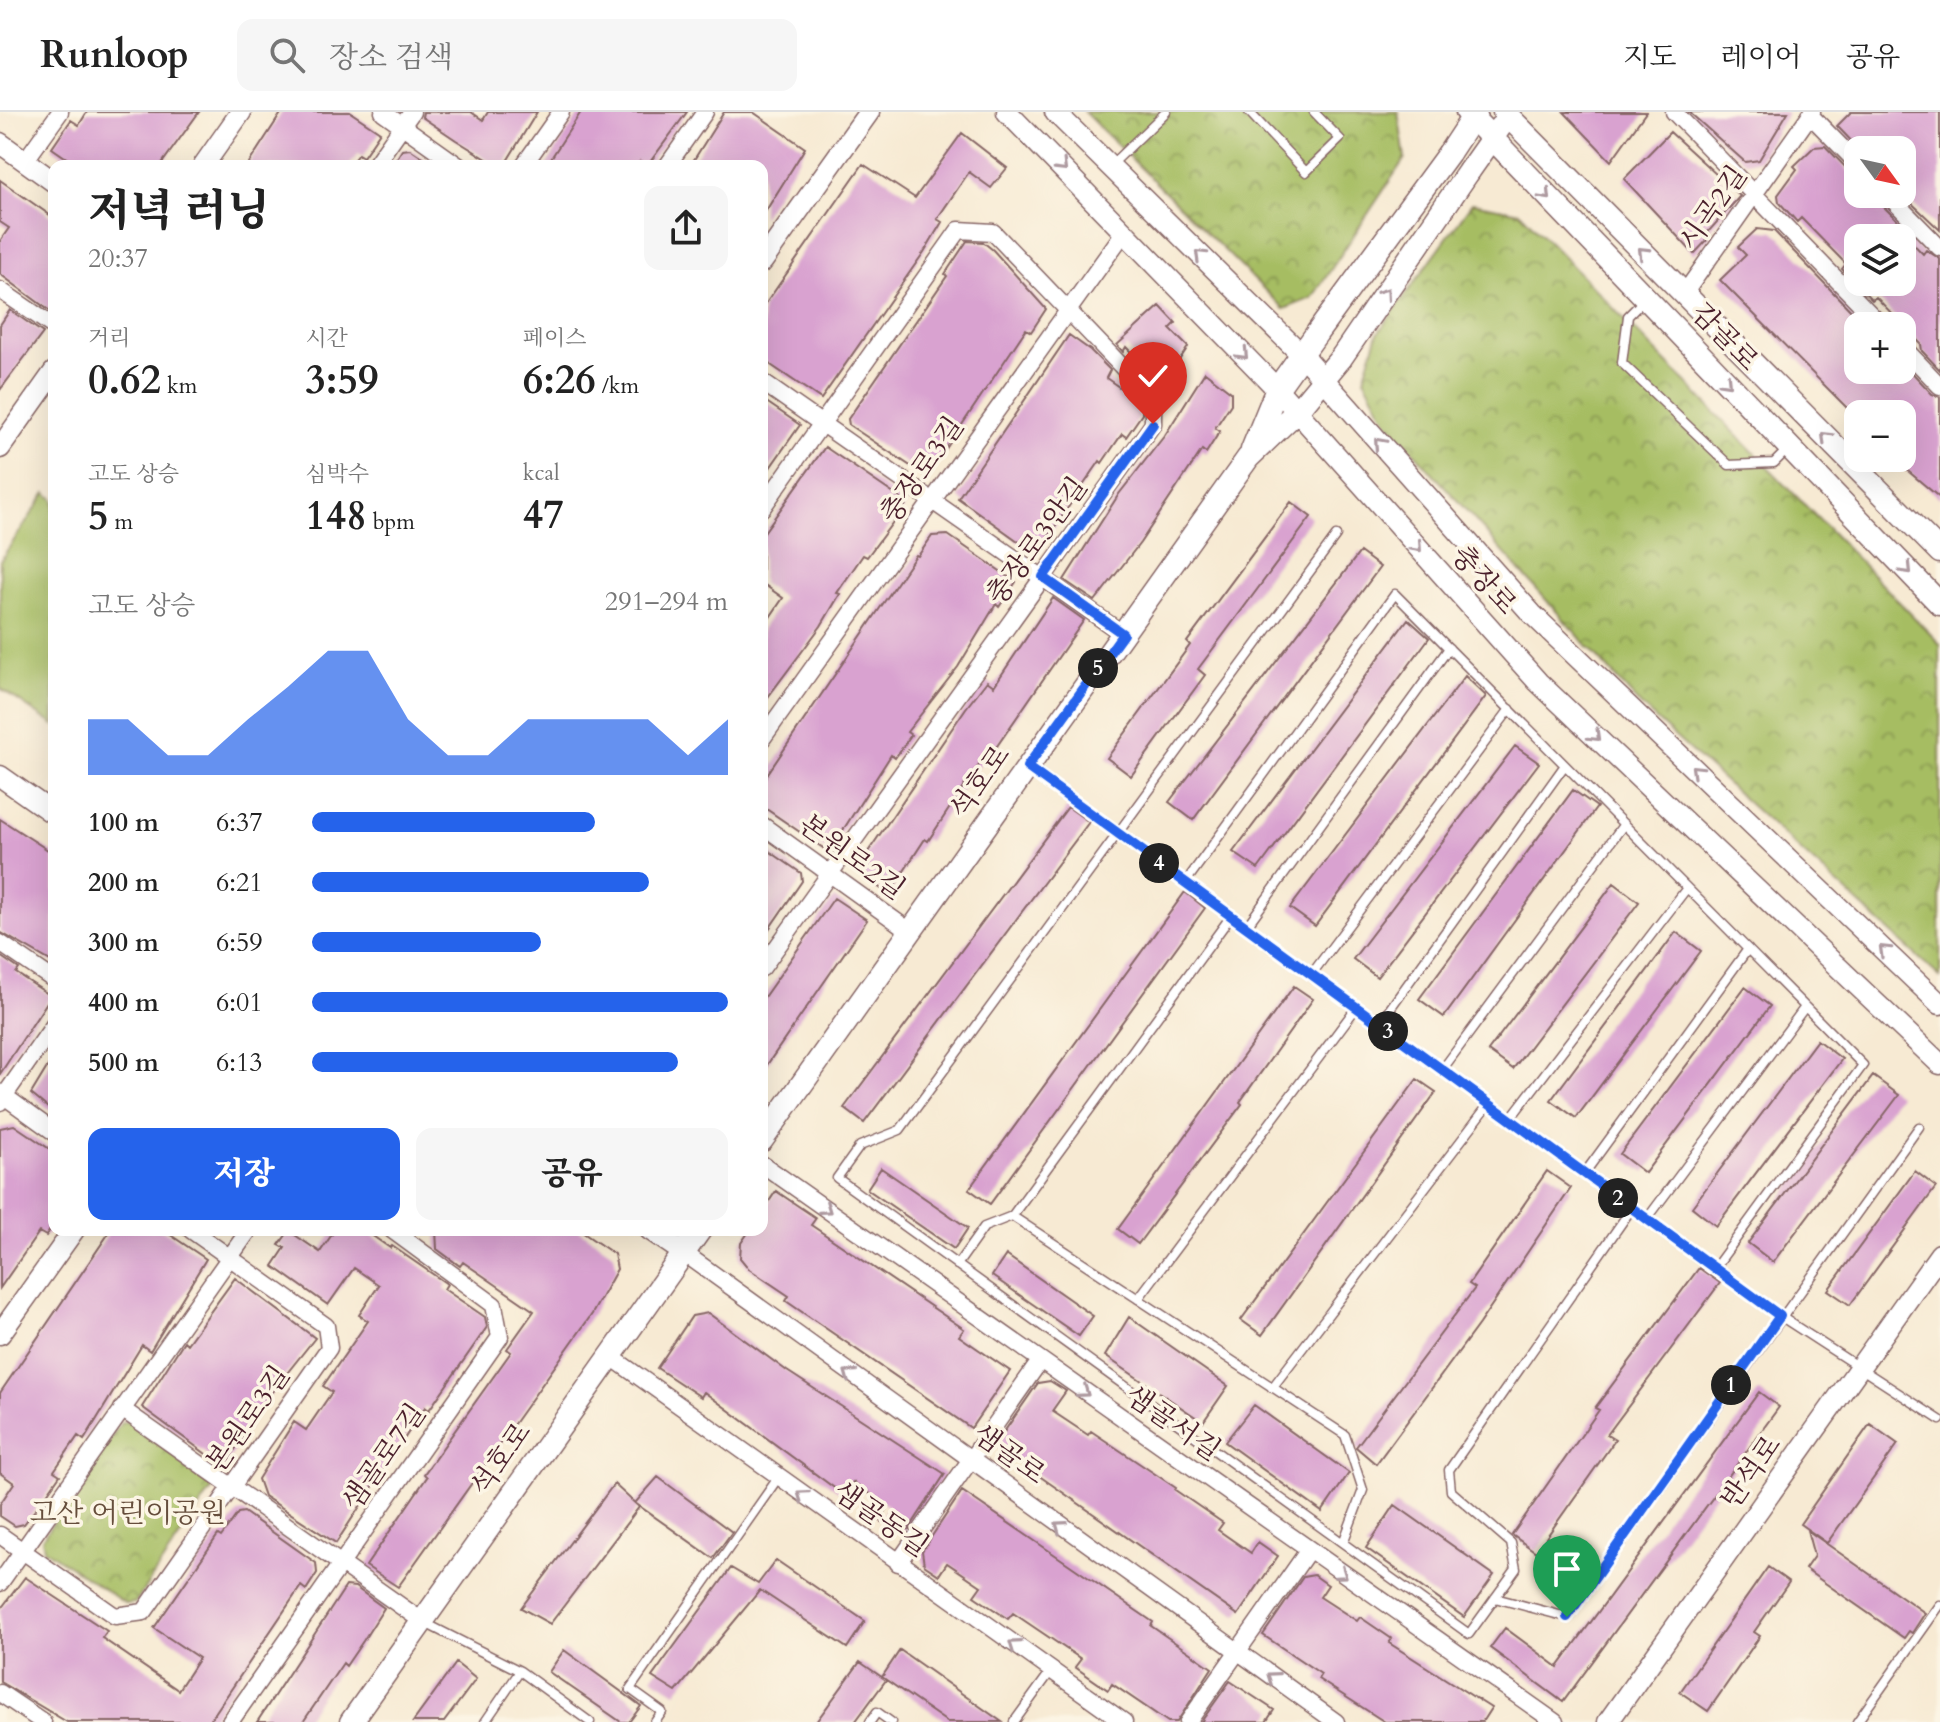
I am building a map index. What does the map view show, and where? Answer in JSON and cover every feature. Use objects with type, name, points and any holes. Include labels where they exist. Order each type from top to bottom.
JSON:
[{"type":"main road","points":[[1492,138],[1508,113]]},
{"type":"main road","name":"감골로","points":[[1508,113],[1940,552]]},
{"type":"main road","name":"감골로","points":[[1472,114],[1940,604]]},
{"type":"main road","name":"석호로","points":[[1248,458],[1277,389],[1449,153],[1472,114]]},
{"type":"main road","name":"석호로","points":[[768,1132],[1248,458],[1297,411],[1341,358],[1492,138]]},
{"type":"main road","name":"석호로","points":[[351,1722],[696,1236]]},
{"type":"street","points":[[25,161],[60,112]]},
{"type":"street","points":[[207,160],[241,112]]},
{"type":"street","points":[[383,112],[450,160]]},
{"type":"street","points":[[378,160],[412,112]]},
{"type":"street","points":[[527,160],[561,112]]},
{"type":"street","points":[[671,160],[705,112]]},
{"type":"street","points":[[768,254],[869,112]]},
{"type":"street","name":"충장로","points":[[1007,112],[1277,389],[1538,682],[1940,1064]]},
{"type":"street","name":"충장로","points":[[1055,112],[1301,354],[1532,614],[1940,1004]]},
{"type":"street","points":[[1674,112],[1869,312]]},
{"type":"street","points":[[1811,114],[1844,149]]},
{"type":"street","name":"시곡2길","points":[[1684,294],[1811,114]]},
{"type":"street","points":[[0,143],[48,178]]},
{"type":"street","points":[[1901,208],[1940,248]]},
{"type":"street","name":"충장로3안길","points":[[768,500],[959,230],[993,232],[1153,399],[1153,424],[768,960]]},
{"type":"street","name":"충장로3길","points":[[768,731],[1067,308],[1125,231]]},
{"type":"street","points":[[0,290],[48,323]]},
{"type":"street","points":[[1916,361],[1940,386]]},
{"type":"street","points":[[0,448],[48,380]]},
{"type":"street","points":[[768,386],[1123,634]]},
{"type":"street","points":[[0,776],[48,810]]},
{"type":"street","name":"본원로2길","points":[[768,829],[911,932]]},
{"type":"street","points":[[0,943],[48,976]]},
{"type":"street","points":[[48,1033],[1,1097],[48,1128]]},
{"type":"street","name":"샘골서길","points":[[768,1168],[1555,1722]]},
{"type":"street","points":[[0,1334],[70,1236]]},
{"type":"street","name":"본원로3길","points":[[0,1535],[115,1616],[144,1612],[329,1348],[326,1326],[200,1236]]},
{"type":"street","points":[[0,1583],[245,1236]]},
{"type":"street","name":"샘골로7길","points":[[230,1722],[500,1337],[494,1305],[412,1236]]},
{"type":"street","name":"샘골로","points":[[659,1236],[1336,1722]]},
{"type":"street","name":"반석로","points":[[1608,1722],[1940,1254]]},
{"type":"street","name":"샘골동길","points":[[610,1356],[1124,1722]]},
{"type":"street","points":[[898,1563],[1040,1361]]},
{"type":"street","points":[[122,1409],[422,1621]]},
{"type":"street","points":[[1188,1722],[1308,1551]]},
{"type":"street","points":[[0,1693],[43,1722]]},
{"type":"lane","points":[[1109,167],[1166,112]]},
{"type":"lane","points":[[1249,112],[1306,172],[1340,139],[1314,112]]},
{"type":"lane","points":[[1645,298],[1628,316],[1622,363],[1729,465],[1774,463],[1789,447]]},
{"type":"lane","points":[[1336,536],[900,1130],[860,1146],[837,1178],[1469,1634],[1516,1569],[1511,1543],[1451,1491],[1449,1470],[1632,1208]]},
{"type":"lane","points":[[1185,883],[1395,594],[1863,1065],[1714,1269]]},
{"type":"lane","points":[[1246,927],[1449,648]]},
{"type":"lane","points":[[1311,975],[1510,709]]},
{"type":"lane","points":[[1379,1024],[1565,765]]},
{"type":"lane","points":[[1027,767],[1714,1269],[1857,1370],[1940,1420]]},
{"type":"lane","points":[[1442,1070],[1624,824]]},
{"type":"lane","points":[[1510,1119],[1687,888]]},
{"type":"lane","points":[[957,1265],[984,1227],[1012,1216],[1231,916]]},
{"type":"lane","points":[[1584,1174],[1748,949]]},
{"type":"lane","points":[[1647,1219],[1805,1007]]},
{"type":"lane","points":[[1138,1299],[1356,1008]]},
{"type":"lane","points":[[1272,1388],[1489,1104]]},
{"type":"lane","points":[[1495,1598],[1567,1617],[1780,1316],[1919,1127]]},
{"type":"lane","points":[[1012,1216],[1345,1435],[1363,1490],[1343,1543]]},
{"type":"lane","points":[[655,1722],[662,1712],[630,1689],[778,1478]]},
{"type":"lane","points":[[1857,1722],[1940,1605]]},
{"type":"lane","points":[[422,1621],[520,1671],[590,1722]]},
{"type":"lane","points":[[485,1722],[520,1671]]},
{"type":"lane","points":[[1014,1722],[1051,1671]]},
{"type":"lane","points":[[870,1722],[877,1712],[891,1722]]},
{"type":"green space","points":[[1084,112],[1398,112],[1405,158],[1312,298],[1284,309]]},
{"type":"green space","points":[[1472,203],[1520,212],[1940,644],[1940,977],[1641,706],[1388,423],[1364,378],[1378,333]]},
{"type":"green space","points":[[46,493],[48,721],[0,688],[0,561]]},
{"type":"green space","name":"고산 어린이공원","points":[[130,1421],[212,1477],[214,1486],[135,1603],[126,1604],[44,1549],[42,1539],[121,1423]]},
{"type":"building","points":[[87,112],[199,112],[164,160],[69,160],[52,148],[71,120],[79,125]]},
{"type":"building","points":[[282,112],[350,112],[380,132],[363,157],[358,154],[354,160],[251,160]]},
{"type":"building","points":[[423,112],[471,112],[483,120],[488,112],[537,112],[508,160],[488,160],[422,117]]},
{"type":"building","points":[[581,112],[687,112],[651,160],[550,160]]},
{"type":"building","points":[[724,112],[753,112],[805,148],[768,207],[768,160],[694,160]]},
{"type":"building","points":[[1564,112],[1646,112],[1611,161]]},
{"type":"building","points":[[1689,112],[1788,112],[1759,160],[1745,162]]},
{"type":"building","points":[[1851,112],[1940,112],[1940,230],[1916,207],[1916,136],[1847,136],[1837,126]]},
{"type":"building","points":[[1670,132],[1740,196],[1708,232],[1711,236],[1694,254],[1624,179]]},
{"type":"building","points":[[962,133],[1007,168],[991,188],[969,172],[937,219],[942,222],[924,252],[821,399],[768,363],[768,300],[863,164],[915,198]]},
{"type":"building","points":[[1825,146],[1844,166],[1844,208],[1885,208],[1901,224],[1844,224],[1844,262],[1801,218],[1797,222],[1779,202],[1778,195],[1797,169],[1794,166],[1814,147]]},
{"type":"building","points":[[410,149],[426,160],[396,160],[402,150]]},
{"type":"building","points":[[0,180],[48,214],[48,310],[0,274],[0,241],[9,228],[0,222]]},
{"type":"building","points":[[1757,229],[1774,231],[1852,312],[1844,312],[1844,384],[1916,384],[1916,377],[1932,394],[1940,397],[1940,498],[1909,472],[1916,472],[1916,400],[1844,400],[1844,405],[1720,280],[1746,255],[1738,247]]},
{"type":"building","points":[[967,241],[983,242],[993,250],[1046,309],[1031,332],[1026,329],[927,477],[849,425],[848,419],[947,276],[945,274]]},
{"type":"building","points":[[1916,247],[1923,254],[1926,250],[1940,259],[1940,370],[1922,351],[1916,339],[1916,312],[1890,312],[1876,297],[1872,300],[1868,296],[1916,296]]},
{"type":"building","points":[[1160,306],[1176,323],[1170,329],[1188,347],[1166,380],[1142,364],[1126,347],[1123,352],[1117,345]]},
{"type":"building","points":[[10,310],[43,333],[0,390],[0,325]]},
{"type":"building","points":[[1069,335],[1110,370],[1106,378],[1142,403],[1142,414],[1126,437],[1122,434],[1102,463],[1100,461],[1036,554],[958,498]]},
{"type":"building","points":[[1205,372],[1231,392],[1231,404],[1215,428],[1220,431],[1206,453],[1202,450],[1140,543],[1095,601],[1064,580],[1119,494],[1165,435]]},
{"type":"building","points":[[768,403],[800,425],[768,470]]},
{"type":"building","points":[[825,447],[907,503],[867,557],[863,555],[837,593],[840,594],[821,626],[768,697],[768,620],[783,598],[768,587],[768,527]]},
{"type":"building","points":[[1291,502],[1311,517],[1198,669],[1205,675],[1131,776],[1107,758],[1190,645],[1187,642]]},
{"type":"building","points":[[948,535],[1016,582],[999,607],[996,604],[958,667],[907,732],[911,735],[895,758],[891,755],[829,852],[768,810],[768,773],[932,536]]},
{"type":"building","points":[[1360,552],[1380,567],[1193,820],[1169,802]]},
{"type":"building","points":[[1053,598],[1084,620],[988,759],[985,757],[928,841],[925,839],[889,894],[855,871],[966,708],[987,681],[994,686]]},
{"type":"building","points":[[1408,619],[1429,638],[1258,869],[1233,852]]},
{"type":"building","points":[[1465,676],[1486,696],[1315,926],[1290,908]]},
{"type":"building","points":[[1515,746],[1539,763],[1377,977],[1353,959]]},
{"type":"building","points":[[1573,790],[1597,807],[1444,1017],[1419,999]]},
{"type":"building","points":[[1068,807],[1089,822],[864,1123],[844,1108]]},
{"type":"building","points":[[0,819],[48,850],[48,960],[0,932]]},
{"type":"building","points":[[768,850],[801,873],[802,881],[768,930]]},
{"type":"building","points":[[1614,883],[1639,902],[1513,1069],[1488,1051]]},
{"type":"building","points":[[1185,892],[1205,908],[990,1204],[969,1189]]},
{"type":"building","points":[[834,898],[867,920],[768,1063],[768,992]]},
{"type":"building","points":[[1676,932],[1701,951],[1576,1118],[1551,1100]]},
{"type":"building","points":[[0,956],[19,969],[16,973],[48,994],[48,1001],[0,1074]]},
{"type":"building","points":[[1294,986],[1313,999],[1240,1102],[1242,1104],[1138,1244],[1118,1229]]},
{"type":"building","points":[[1745,987],[1770,1006],[1645,1173],[1620,1154]]},
{"type":"building","points":[[1817,1040],[1842,1059],[1716,1226],[1692,1207]]},
{"type":"building","points":[[48,1066],[48,1108],[31,1094]]},
{"type":"building","points":[[1873,1076],[1899,1095],[1773,1262],[1748,1243]]},
{"type":"building","points":[[1417,1079],[1436,1092],[1262,1335],[1241,1320]]},
{"type":"building","points":[[14,1125],[48,1148],[48,1233],[46,1236],[39,1232],[0,1288],[0,1128]]},
{"type":"building","points":[[881,1168],[968,1228],[954,1249],[867,1189]]},
{"type":"building","points":[[1547,1171],[1571,1188],[1479,1324],[1376,1464],[1356,1447],[1475,1288],[1469,1284]]},
{"type":"building","points":[[1915,1171],[1936,1187],[1850,1305],[1828,1290]]},
{"type":"building","points":[[776,1191],[816,1218],[811,1225],[964,1329],[959,1336],[1010,1371],[971,1428],[786,1301],[789,1296],[749,1269],[740,1258],[741,1243],[746,1236],[768,1236],[768,1203]]},
{"type":"building","points":[[107,1236],[172,1236],[206,1259],[150,1351],[142,1345],[84,1440],[78,1436],[54,1471],[60,1475],[42,1501],[24,1524],[15,1526],[0,1516],[0,1504],[14,1483],[0,1473],[0,1393]]},
{"type":"building","points":[[285,1236],[296,1236],[320,1252],[331,1236],[373,1236],[447,1284],[444,1289],[485,1317],[487,1327],[429,1410],[425,1407],[336,1543],[264,1496],[258,1479],[294,1422],[306,1430],[332,1392],[323,1386],[368,1321],[359,1315],[379,1285],[354,1268],[328,1305],[273,1266],[285,1248],[279,1245]]},
{"type":"building","points":[[436,1236],[588,1236],[614,1254],[617,1269],[592,1314],[398,1587],[366,1566],[427,1477],[424,1474],[511,1352],[507,1349],[534,1311],[463,1262],[460,1266],[437,1249]]},
{"type":"building","points":[[1006,1255],[1093,1316],[1079,1336],[992,1276]]},
{"type":"building","points":[[1699,1268],[1720,1283],[1607,1435],[1615,1440],[1536,1552],[1512,1535],[1599,1410],[1595,1408]]},
{"type":"building","points":[[235,1278],[315,1338],[268,1397],[224,1467],[142,1407],[184,1341],[187,1344]]},
{"type":"building","points":[[708,1313],[787,1371],[945,1474],[909,1529],[896,1531],[879,1520],[888,1506],[853,1482],[844,1495],[704,1392],[701,1397],[657,1368],[692,1316]]},
{"type":"building","points":[[1129,1317],[1228,1386],[1203,1422],[1105,1356]]},
{"type":"building","points":[[1050,1381],[1066,1391],[1052,1411],[1088,1435],[1091,1431],[1176,1488],[1223,1523],[1218,1530],[1251,1553],[1258,1542],[1278,1556],[1238,1615],[995,1445],[1038,1383]]},
{"type":"building","points":[[1759,1392],[1779,1407],[1563,1702],[1490,1648],[1505,1628],[1558,1667]]},
{"type":"building","points":[[1254,1405],[1349,1473],[1322,1512],[1225,1442]]},
{"type":"building","points":[[1870,1424],[1898,1444],[1827,1543],[1800,1524]]},
{"type":"building","points":[[658,1477],[732,1532],[713,1558],[635,1503]]},
{"type":"building","points":[[614,1484],[639,1507],[550,1624],[521,1608]]},
{"type":"building","points":[[962,1491],[1153,1622],[1151,1626],[1212,1668],[1177,1722],[1168,1722],[1112,1684],[1108,1690],[1075,1667],[1081,1659],[1013,1613],[1008,1619],[974,1596],[981,1586],[947,1563],[939,1575],[924,1565],[922,1551]]},
{"type":"building","points":[[1395,1505],[1494,1575],[1464,1617],[1366,1548]]},
{"type":"building","points":[[244,1512],[316,1563],[317,1573],[306,1590],[301,1586],[209,1722],[67,1722],[0,1682],[0,1610],[25,1577],[107,1631],[102,1638],[178,1690],[199,1658],[154,1628],[218,1535],[221,1537],[238,1513]]},
{"type":"building","points":[[1807,1530],[1925,1613],[1912,1633],[1909,1631],[1904,1638],[1805,1569],[1814,1556]]},
{"type":"building","points":[[776,1560],[865,1621],[847,1648],[760,1590],[676,1692],[652,1677],[731,1568],[758,1584]]},
{"type":"building","points":[[1768,1567],[1789,1582],[1754,1632],[1760,1636],[1708,1711],[1680,1692]]},
{"type":"building","points":[[1314,1575],[1328,1585],[1320,1597],[1357,1621],[1360,1617],[1392,1639],[1389,1643],[1491,1708],[1482,1722],[1385,1722],[1318,1679],[1321,1674],[1263,1635],[1303,1577]]},
{"type":"building","points":[[346,1586],[355,1587],[384,1608],[363,1641],[346,1666],[343,1663],[303,1722],[257,1722]]},
{"type":"building","points":[[564,1650],[641,1706],[629,1722],[621,1722],[549,1672]]},
{"type":"building","points":[[900,1650],[1002,1722],[947,1722],[882,1677]]},
{"type":"building","points":[[860,1662],[886,1680],[855,1722],[816,1722]]},
{"type":"building","points":[[456,1663],[476,1679],[444,1722],[413,1722]]},
{"type":"building","points":[[1230,1681],[1274,1710],[1266,1722],[1201,1722]]},
{"type":"route","points":[[1153,424],[1043,577],[1123,634],[1027,767],[1780,1316],[1567,1617]]}]
